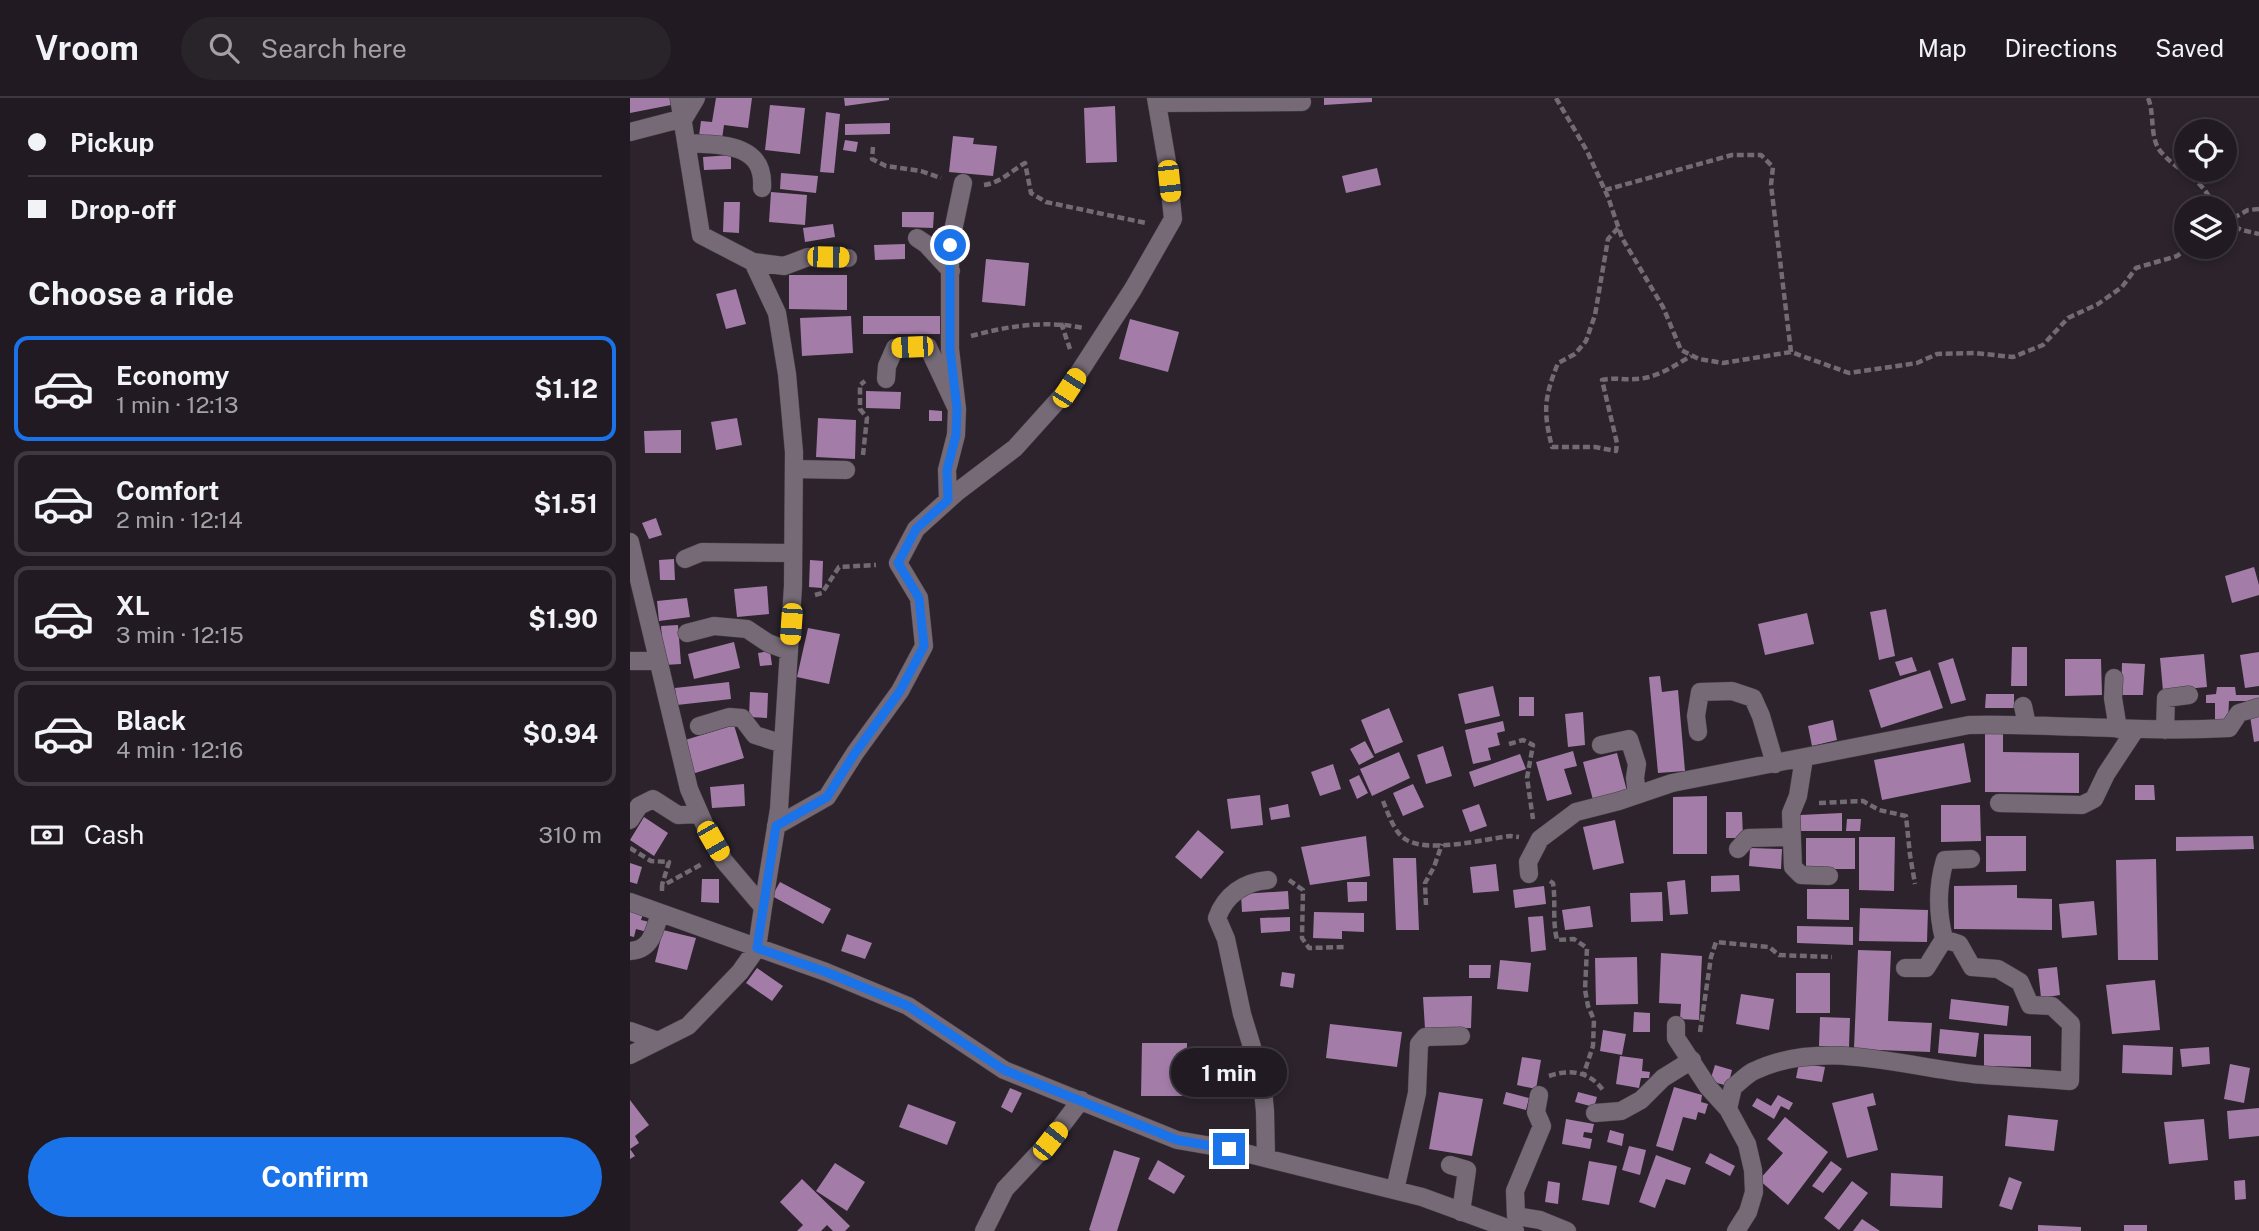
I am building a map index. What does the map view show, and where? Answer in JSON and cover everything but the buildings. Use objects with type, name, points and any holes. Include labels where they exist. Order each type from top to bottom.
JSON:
[{"type":"street","points":[[679,98],[701,235],[752,262],[783,266],[808,257],[848,258]]},
{"type":"street","points":[[630,132],[684,118],[696,98]]},
{"type":"street","points":[[776,826],[827,797],[900,691],[924,646],[919,598],[898,563],[916,529],[948,500],[1015,448],[1069,388],[1133,289],[1173,219],[1157,101],[1302,102]]},
{"type":"street","points":[[688,143],[724,145],[751,154],[763,174],[762,188]]},
{"type":"street","points":[[948,500],[947,470],[956,435],[957,409],[950,344],[950,245],[963,183]]},
{"type":"street","points":[[917,238],[951,271]]},
{"type":"street","points":[[630,1055],[688,1026],[740,972],[757,948],[776,826],[792,596],[794,470],[787,374],[777,313],[752,262]]},
{"type":"street","points":[[886,379],[887,366],[895,348],[928,347],[957,409]]},
{"type":"street","points":[[794,470],[846,470]]},
{"type":"street","points":[[630,542],[638,613],[658,661],[689,789],[721,854],[763,907]]},
{"type":"street","points":[[685,559],[702,552],[793,553]]},
{"type":"street","points":[[687,633],[714,626],[747,629],[768,643],[789,650]]},
{"type":"street","points":[[630,661],[658,661]]},
{"type":"street","points":[[1999,803],[2082,805],[2094,799],[2127,730],[2113,698],[2114,678]]},
{"type":"street","points":[[1698,732],[1696,716],[1700,692],[1732,691],[1753,698],[1775,764]]},
{"type":"street","points":[[2165,730],[2166,698],[2189,695]]},
{"type":"street","points":[[2022,706],[2027,724]]},
{"type":"street","points":[[1530,874],[1528,862],[1541,839],[1576,812],[1672,783],[1969,725],[2027,724],[2127,730],[2229,728],[2239,713],[2259,707]]},
{"type":"street","points":[[699,726],[729,717],[742,718],[755,735],[783,744]]},
{"type":"street","points":[[1601,745],[1629,739],[1637,764],[1637,795]]},
{"type":"street","points":[[1804,758],[1796,802],[1791,813],[1793,867],[1801,875],[1829,876]]},
{"type":"street","points":[[630,820],[639,806],[653,799],[678,815],[699,814]]},
{"type":"street","points":[[1738,849],[1748,838],[1792,837]]},
{"type":"street","points":[[1905,968],[1926,968],[1944,939],[1939,919],[1938,884],[1945,860],[1971,859]]},
{"type":"street","points":[[1266,1158],[1262,1080],[1245,1025],[1226,939],[1217,918],[1220,908],[1235,891],[1255,881],[1268,880]]},
{"type":"street","points":[[630,902],[826,972],[908,1006],[1004,1070],[1177,1140],[1266,1158],[1422,1197],[1515,1231]]},
{"type":"street","points":[[630,951],[640,951],[650,944],[660,913]]},
{"type":"street","points":[[1728,1109],[1733,1087],[1753,1071],[1784,1061],[1822,1056],[1864,1057],[1971,1074],[2070,1081],[2071,1024],[2052,1006],[2030,1005],[2020,982],[1998,969],[1972,967],[1959,944],[1944,939]]},
{"type":"street","points":[[1676,1025],[1676,1038],[1708,1087],[1728,1109],[1746,1144],[1753,1170],[1754,1192],[1748,1212],[1736,1231]]},
{"type":"street","points":[[630,1031],[658,1041]]},
{"type":"street","points":[[1395,1190],[1417,1093],[1419,1044],[1425,1037],[1461,1036]]},
{"type":"street","points":[[1602,1113],[1620,1111],[1641,1100],[1663,1078],[1692,1060]]},
{"type":"street","points":[[1539,1095],[1536,1112],[1542,1126],[1515,1191],[1516,1216],[1540,1220],[1566,1231]]},
{"type":"street","points":[[984,1231],[1005,1189],[1050,1141],[1081,1100]]},
{"type":"street","points":[[1450,1165],[1467,1170],[1461,1212]]},
{"type":"path","points":[[1556,98],[1587,151],[1619,228],[1639,270],[1663,307],[1681,350],[1699,359],[1723,363],[1791,352],[1849,373],[1917,363],[1937,354],[1975,353],[2013,357],[2043,345],[2068,318],[2098,304],[2122,286],[2136,268],[2174,257]]},
{"type":"path","points":[[2148,98],[2159,150],[2207,190],[2210,196]]},
{"type":"path","points":[[873,147],[872,159],[886,166],[921,171],[963,183],[997,183],[1008,172],[1025,163],[1031,193],[1046,202],[1168,227]]},
{"type":"path","points":[[1605,190],[1731,155],[1761,155],[1773,167],[1771,185],[1791,352]]},
{"type":"path","points":[[2237,216],[2259,209]]},
{"type":"path","points":[[2237,226],[2259,234]]},
{"type":"path","points":[[1619,228],[1608,239],[1594,315],[1586,341],[1576,354],[1558,363],[1547,390],[1545,419],[1552,447],[1616,450],[1617,443],[1602,380],[1638,379],[1665,371],[1692,355]]},
{"type":"path","points":[[950,344],[974,335],[1025,325],[1060,323],[1105,333]]},
{"type":"path","points":[[846,470],[859,463],[864,453],[867,418],[860,409],[860,385],[873,378],[886,379]]},
{"type":"path","points":[[792,596],[821,593],[839,567],[898,563]]},
{"type":"path","points":[[1509,744],[1523,740],[1534,745],[1527,778],[1533,823],[1541,839]]},
{"type":"path","points":[[1382,801],[1405,839],[1425,846],[1510,836],[1541,839]]},
{"type":"path","points":[[1796,802],[1863,801],[1879,810],[1906,816],[1917,902],[1939,902]]},
{"type":"path","points":[[1426,905],[1425,883],[1434,867],[1441,844]]},
{"type":"path","points":[[630,848],[651,861],[669,862],[662,886],[660,913]]},
{"type":"path","points":[[662,886],[721,854]]},
{"type":"path","points":[[1530,874],[1543,876],[1553,883],[1556,901],[1553,920],[1557,940],[1574,939],[1587,948],[1585,990],[1594,1020],[1593,1046],[1584,1073]]},
{"type":"path","points":[[1268,880],[1286,878],[1303,890],[1303,937],[1309,948],[1346,947]]},
{"type":"path","points":[[1692,1060],[1702,1026],[1711,957],[1716,942],[1769,947],[1779,955],[1832,957]]},
{"type":"path","points":[[1539,1095],[1545,1078],[1562,1072],[1584,1073],[1597,1082],[1605,1093],[1602,1113]]},
{"type":"route","points":[[950,245],[950,349],[957,409],[956,435],[947,470],[948,500],[916,529],[898,563],[919,598],[924,646],[900,691],[827,797],[776,826],[757,948],[826,972],[908,1006],[1004,1070],[1177,1140],[1229,1149]]}]
